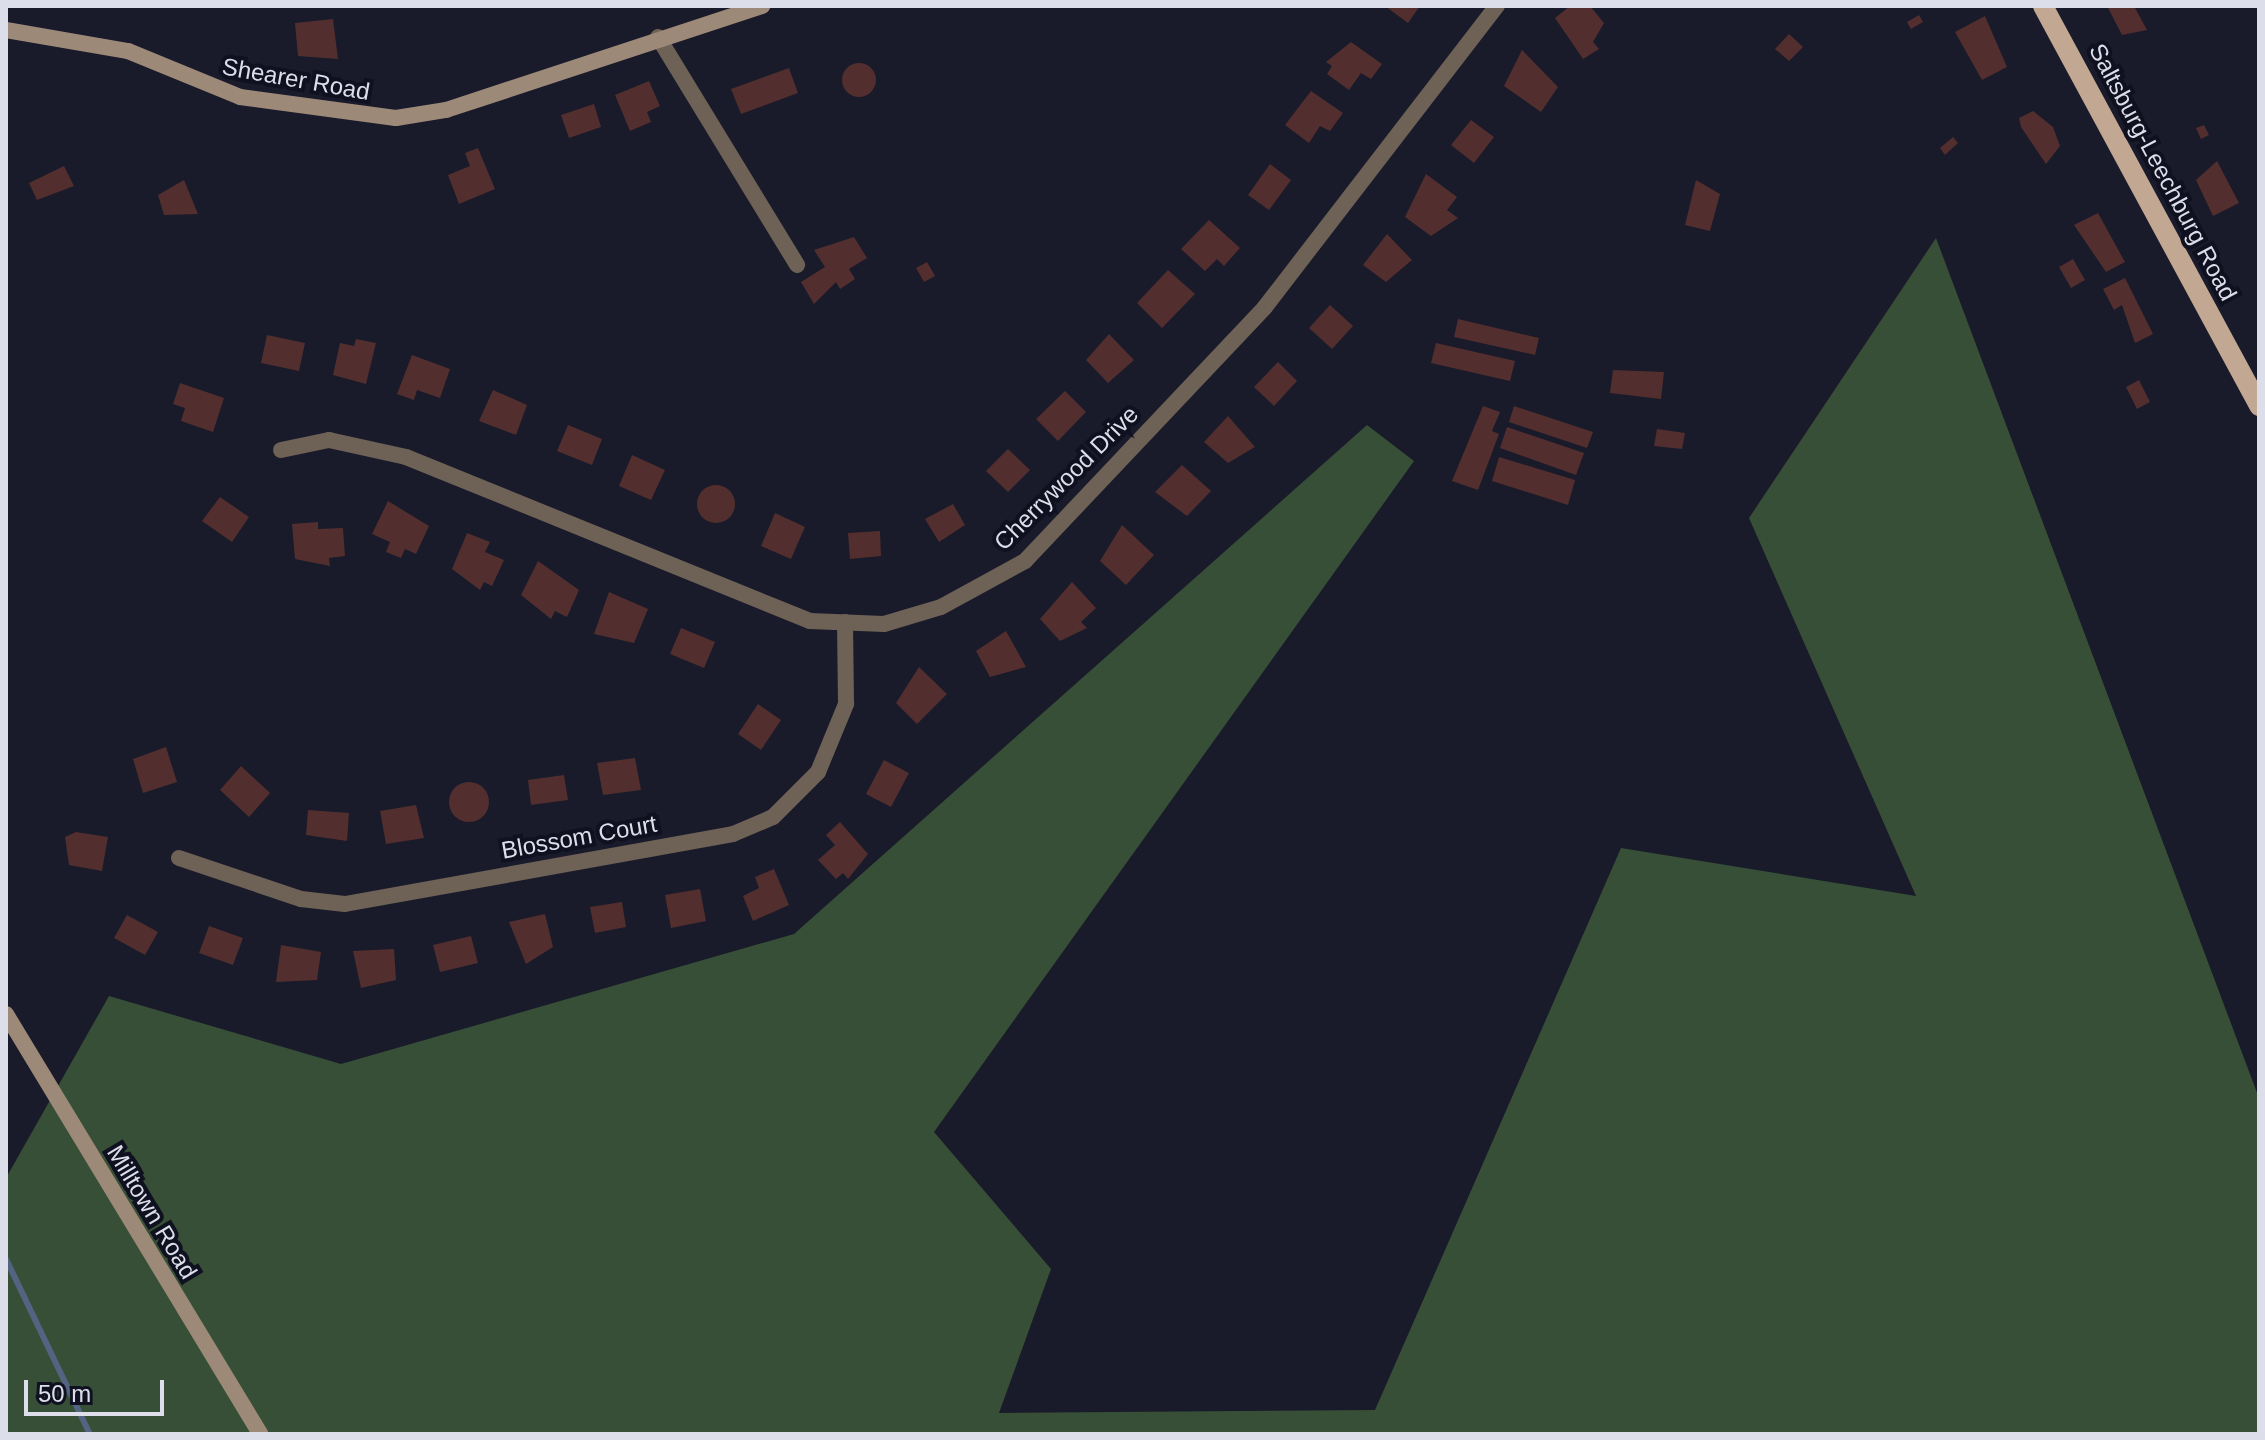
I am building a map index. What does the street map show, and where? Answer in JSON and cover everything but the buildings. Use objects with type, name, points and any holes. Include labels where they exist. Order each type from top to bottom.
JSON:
[{"type":"main road","name":"Saltsburg-Leechburg Road","points":[[2043,6],[2259,406]]},
{"type":"street","name":"Shearer Road","points":[[6,30],[128,51],[240,97],[396,118],[446,110],[658,37],[762,6]]},
{"type":"street","name":"Cherrywood Drive","points":[[281,450],[329,440],[406,457],[749,602],[810,621],[884,624],[941,607],[1025,561],[1310,254],[1497,6]]},
{"type":"street","points":[[658,37],[671,69],[797,265]]},
{"type":"street","name":"Blossom Court","points":[[179,858],[301,899],[345,904],[733,834],[773,817],[818,772],[846,704],[845,622]]},
{"type":"street","name":"Milltown Road","points":[[6,1014],[260,1434]]},
{"type":"green space","points":[[1936,238],[2259,1098],[2259,1434],[6,1434],[6,1178],[109,996],[341,1064],[794,934],[1367,425],[1414,461],[934,1132],[1051,1269],[999,1413],[1375,1410],[1621,848],[1916,896],[1749,518]]},
{"type":"waterway","points":[[6,1259],[90,1434]]}]
